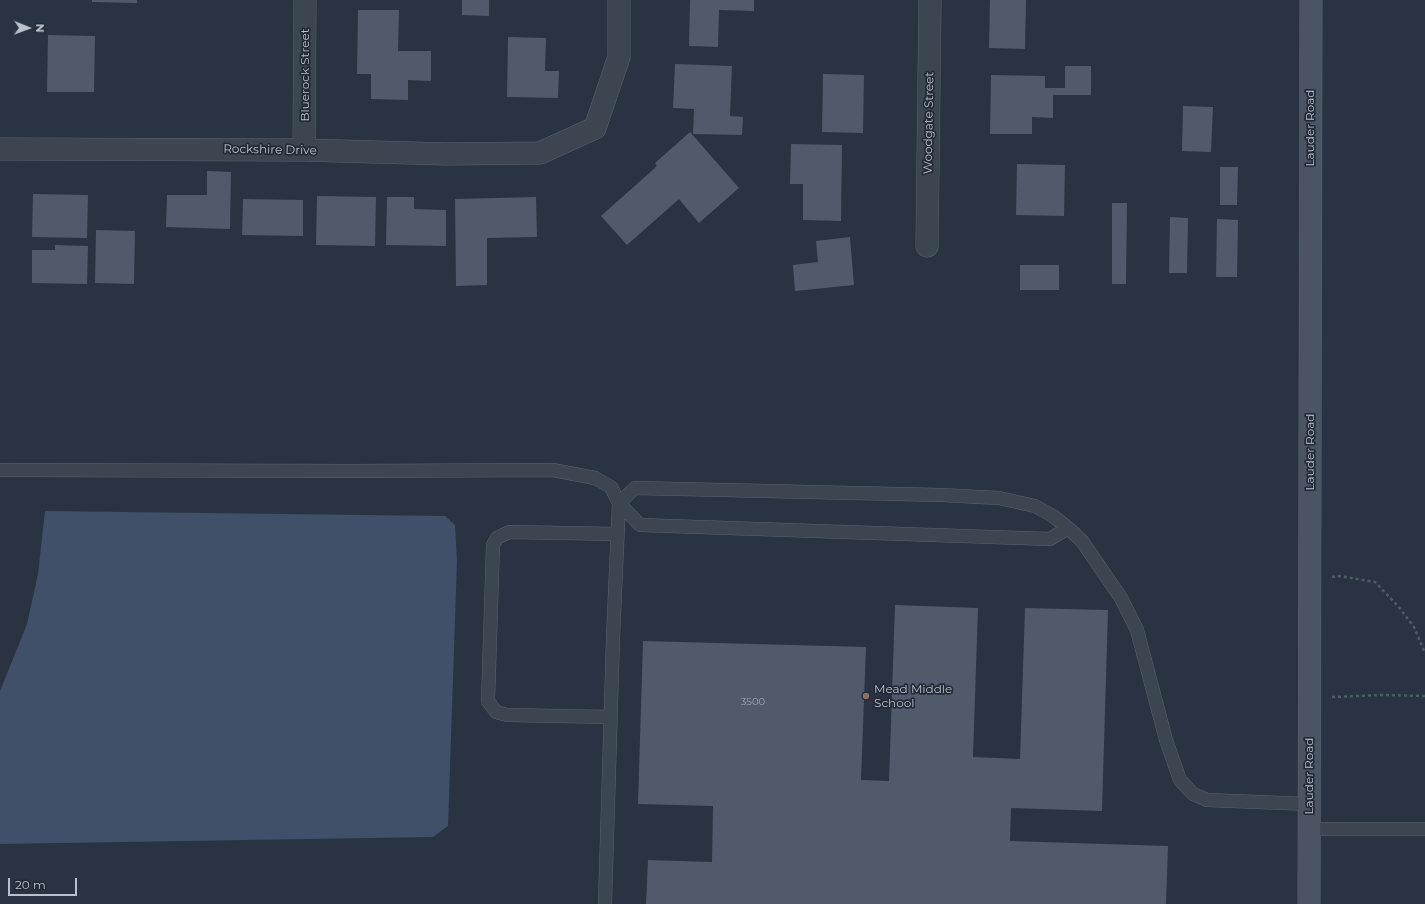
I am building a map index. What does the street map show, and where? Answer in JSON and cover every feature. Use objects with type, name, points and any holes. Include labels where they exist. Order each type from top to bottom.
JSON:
[{"type":"main road","name":"Lauder Road","points":[[1308,904],[1311,0]]},
{"type":"street","name":"Bluerock Street","points":[[304,150],[305,0]]},
{"type":"street","name":"Rockshire Drive","points":[[0,149],[304,150],[446,154],[540,154],[595,128],[619,57],[619,0]]},
{"type":"street","name":"Woodgate Street","points":[[927,246],[930,0]]},
{"type":"lane","points":[[0,470],[553,470],[595,478],[611,487],[619,504],[640,525],[1050,539],[1068,528]]},
{"type":"lane","points":[[605,904],[619,504],[635,488],[941,495],[999,498],[1035,506],[1053,516],[1082,541],[1121,598],[1136,630],[1166,740],[1180,780],[1193,794],[1207,800],[1309,804]]},
{"type":"lane","points":[[611,717],[507,715],[496,712],[488,701],[494,545],[497,538],[509,532],[617,534]]},
{"type":"lane","points":[[1309,829],[1425,829]]},
{"type":"path","points":[[1309,578],[1339,576],[1375,582],[1398,606],[1414,627],[1425,653]]},
{"type":"path","points":[[1309,698],[1383,695],[1425,696]]},
{"type":"water","points":[[45,511],[445,516],[455,525],[457,561],[448,826],[433,837],[0,844],[0,691],[27,624],[38,574]]},
{"type":"building","points":[[92,0],[137,0],[137,3],[92,2]]},
{"type":"building","points":[[462,0],[489,0],[489,16],[462,15]]},
{"type":"building","points":[[690,0],[754,0],[754,11],[719,10],[718,47],[689,46]]},
{"type":"building","points":[[990,0],[1026,0],[1025,49],[989,48]]},
{"type":"building","points":[[358,10],[399,10],[398,51],[431,51],[431,81],[408,80],[408,100],[371,99],[371,74],[357,74]]},
{"type":"building","points":[[48,35],[95,36],[94,92],[47,92]]},
{"type":"building","points":[[508,37],[546,38],[545,71],[559,71],[558,98],[507,97]]},
{"type":"building","points":[[675,64],[732,66],[730,116],[743,117],[742,135],[693,134],[694,109],[673,108]]},
{"type":"building","points":[[1065,66],[1091,66],[1091,95],[1053,95],[1053,118],[1032,117],[1032,134],[990,134],[991,75],[1045,76],[1045,88],[1065,88]]},
{"type":"building","points":[[823,74],[864,75],[863,133],[822,132]]},
{"type":"building","points":[[1183,106],[1213,107],[1211,152],[1182,151]]},
{"type":"building","points":[[690,132],[739,188],[699,223],[679,199],[627,245],[601,216],[657,166],[655,163]]},
{"type":"building","points":[[791,144],[842,145],[841,221],[803,220],[803,184],[790,184]]},
{"type":"building","points":[[1017,164],[1065,165],[1064,216],[1016,215]]},
{"type":"building","points":[[1220,167],[1238,167],[1237,205],[1220,205]]},
{"type":"building","points":[[207,171],[231,172],[230,229],[166,227],[167,195],[207,195]]},
{"type":"building","points":[[33,194],[88,195],[87,238],[32,237]]},
{"type":"building","points":[[317,196],[376,197],[375,246],[316,245]]},
{"type":"building","points":[[387,197],[414,197],[414,209],[446,210],[446,246],[386,245]]},
{"type":"building","points":[[536,197],[537,237],[487,238],[487,285],[456,286],[455,199]]},
{"type":"building","points":[[243,199],[303,200],[303,236],[242,235]]},
{"type":"building","points":[[1112,203],[1127,203],[1126,284],[1112,284]]},
{"type":"building","points":[[1170,217],[1188,218],[1187,273],[1169,273]]},
{"type":"building","points":[[1217,219],[1238,220],[1237,277],[1216,277]]},
{"type":"building","points":[[96,230],[135,231],[134,284],[95,283]]},
{"type":"building","points":[[850,237],[854,285],[795,291],[793,265],[818,262],[816,241]]},
{"type":"building","points":[[55,245],[88,246],[87,284],[32,283],[32,250],[55,250]]},
{"type":"building","points":[[1020,265],[1059,265],[1059,290],[1020,290]]},
{"type":"building","points":[[895,605],[978,608],[973,757],[1020,759],[1025,608],[1108,610],[1102,811],[1011,808],[1010,841],[1168,846],[1166,904],[646,904],[648,860],[712,862],[713,806],[638,804],[643,641],[866,647],[861,780],[889,781]]},
{"type":"place","name":"Mead Middle School","points":[[866,696]]}]
